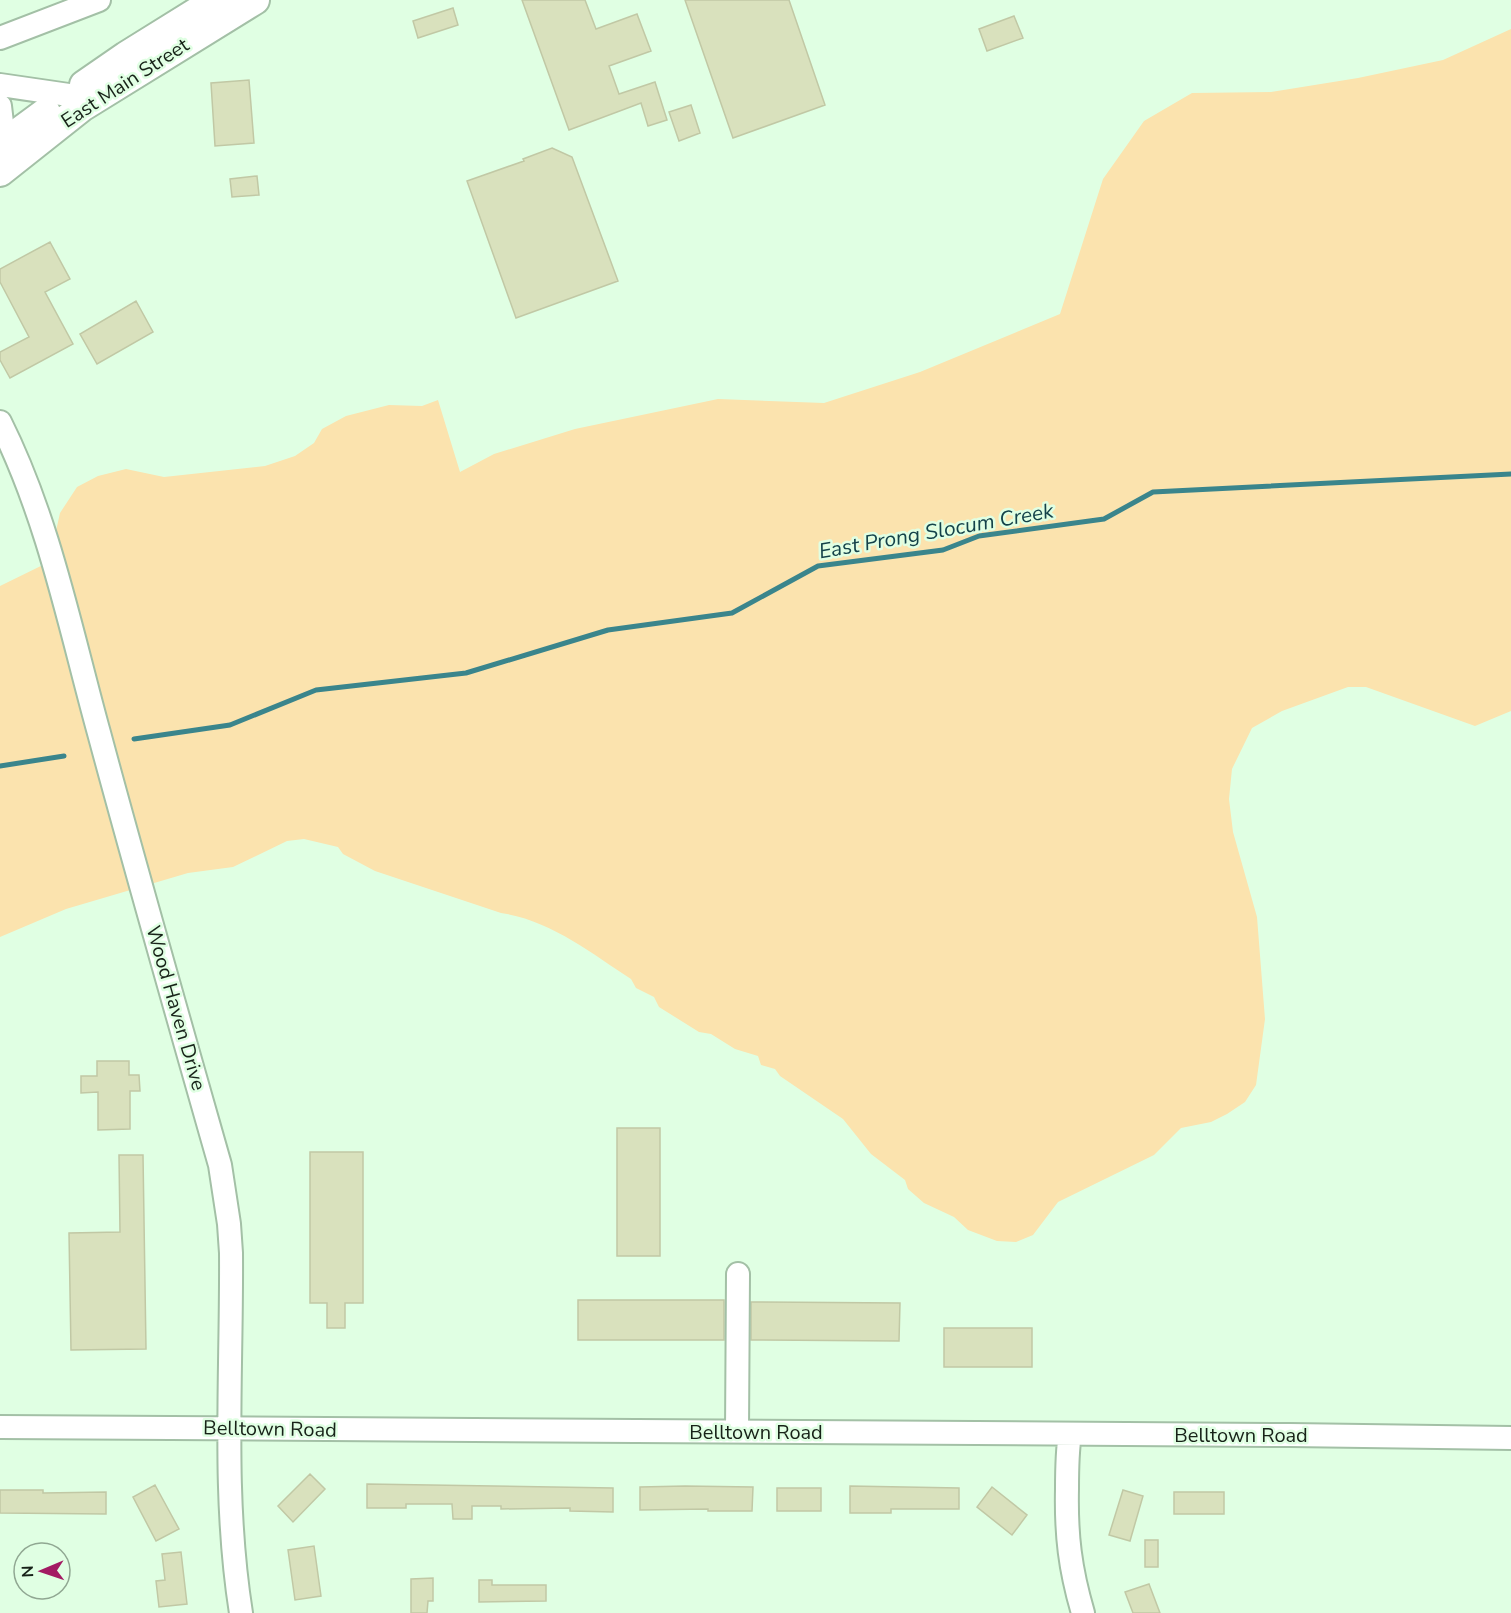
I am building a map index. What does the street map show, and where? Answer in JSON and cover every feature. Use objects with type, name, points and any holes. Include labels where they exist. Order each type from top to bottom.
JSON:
[{"type":"main road","name":"East Main Street","points":[[0,172],[126,56],[216,0]]},
{"type":"main road","name":"East Main Street","points":[[0,146],[255,0]]},
{"type":"street","points":[[0,38],[99,0]]},
{"type":"street","points":[[0,85],[82,98]]},
{"type":"street","points":[[0,106],[2,123],[0,130]]},
{"type":"street","name":"Wood Haven Drive","points":[[0,422],[25,479],[52,557],[111,781],[220,1166],[231,1253],[231,1508],[241,1613]]},
{"type":"street","points":[[737,1431],[738,1274]]},
{"type":"street","name":"Belltown Road","points":[[0,1427],[1511,1438]]},
{"type":"street","points":[[1070,1434],[1067,1450],[1066,1532],[1073,1577],[1083,1613]]},
{"type":"shaded area","points":[[1511,29],[1511,711],[1475,726],[1366,687],[1348,687],[1282,711],[1252,728],[1232,769],[1229,799],[1233,832],[1257,917],[1265,1019],[1256,1085],[1245,1102],[1227,1114],[1211,1122],[1181,1128],[1154,1155],[1058,1202],[1033,1235],[1016,1242],[997,1241],[968,1230],[954,1217],[924,1203],[908,1189],[905,1180],[871,1154],[843,1119],[780,1076],[775,1069],[761,1065],[758,1056],[735,1049],[711,1034],[699,1032],[659,1007],[654,997],[636,988],[631,979],[553,930],[375,871],[343,854],[338,847],[304,839],[287,841],[233,867],[188,873],[66,909],[0,937],[0,586],[49,562],[60,513],[77,487],[98,476],[126,469],[164,477],[265,466],[295,456],[314,443],[322,429],[346,416],[389,405],[422,406],[438,400],[460,472],[494,454],[575,429],[718,399],[824,403],[920,372],[1060,314],[1103,179],[1144,121],[1192,93],[1271,92],[1358,78],[1443,60]]},
{"type":"building","points":[[522,0],[585,0],[596,29],[637,14],[651,51],[609,66],[619,94],[655,82],[667,120],[648,126],[641,103],[569,130]]},
{"type":"building","points":[[685,0],[789,0],[825,105],[733,138]]},
{"type":"building","points":[[453,8],[458,25],[418,38],[413,21]]},
{"type":"building","points":[[1014,16],[1023,38],[987,51],[979,29]]},
{"type":"building","points":[[249,80],[254,143],[215,146],[211,83]]},
{"type":"building","points":[[691,105],[700,133],[679,141],[669,112]]},
{"type":"building","points":[[552,148],[572,157],[618,281],[516,318],[467,181],[524,161],[523,159]]},
{"type":"building","points":[[257,176],[259,195],[232,197],[230,179]]},
{"type":"building","points":[[50,242],[70,279],[45,292],[73,344],[10,378],[0,360],[0,352],[29,337],[0,282],[0,269]]},
{"type":"building","points":[[136,301],[153,332],[97,364],[80,334]]},
{"type":"building","points":[[97,1061],[129,1061],[129,1075],[139,1075],[140,1091],[130,1091],[130,1129],[98,1130],[98,1092],[81,1093],[81,1076],[97,1076]]},
{"type":"building","points":[[617,1128],[660,1128],[660,1256],[617,1256]]},
{"type":"building","points":[[310,1152],[363,1152],[363,1303],[345,1303],[345,1328],[327,1328],[327,1303],[310,1303]]},
{"type":"building","points":[[119,1155],[143,1155],[146,1349],[71,1350],[69,1233],[120,1232]]},
{"type":"building","points":[[578,1300],[724,1300],[724,1340],[578,1340]]},
{"type":"building","points":[[751,1302],[900,1303],[899,1341],[751,1340]]},
{"type":"building","points":[[944,1328],[1032,1328],[1032,1367],[944,1367]]},
{"type":"building","points":[[310,1474],[325,1489],[293,1522],[278,1506]]},
{"type":"building","points":[[367,1484],[613,1488],[613,1512],[570,1511],[570,1508],[501,1509],[501,1506],[472,1506],[472,1519],[453,1519],[452,1504],[406,1504],[406,1508],[367,1508]]},
{"type":"building","points":[[155,1485],[179,1529],[156,1541],[133,1497]]},
{"type":"building","points":[[850,1486],[959,1488],[959,1509],[891,1509],[891,1513],[850,1513]]},
{"type":"building","points":[[640,1487],[753,1487],[752,1511],[640,1510]]},
{"type":"building","points":[[992,1487],[1027,1515],[1012,1535],[977,1507]]},
{"type":"building","points":[[777,1488],[821,1488],[821,1511],[777,1511]]},
{"type":"building","points":[[0,1490],[43,1490],[43,1493],[106,1492],[106,1514],[0,1513]]},
{"type":"building","points":[[1123,1490],[1143,1496],[1130,1541],[1109,1535]]},
{"type":"building","points":[[1174,1492],[1224,1492],[1224,1514],[1174,1514]]},
{"type":"building","points":[[1145,1540],[1158,1540],[1158,1567],[1145,1567]]},
{"type":"building","points":[[314,1546],[321,1596],[295,1600],[288,1550]]},
{"type":"building","points":[[181,1552],[187,1604],[159,1607],[156,1581],[165,1580],[162,1554]]},
{"type":"building","points":[[433,1578],[433,1601],[428,1601],[427,1613],[411,1613],[411,1579]]},
{"type":"building","points":[[479,1580],[492,1580],[492,1585],[546,1585],[546,1601],[479,1602]]},
{"type":"building","points":[[1149,1584],[1160,1613],[1133,1613],[1125,1592]]},
{"type":"waterway","name":"East Prong Slocum Creek","points":[[134,739],[230,725],[316,690],[466,673],[608,630],[732,613],[818,566],[943,550],[979,536],[1104,519],[1153,492],[1511,474]]},
{"type":"waterway","name":"East Prong Slocum Creek","points":[[0,766],[64,756]]}]
